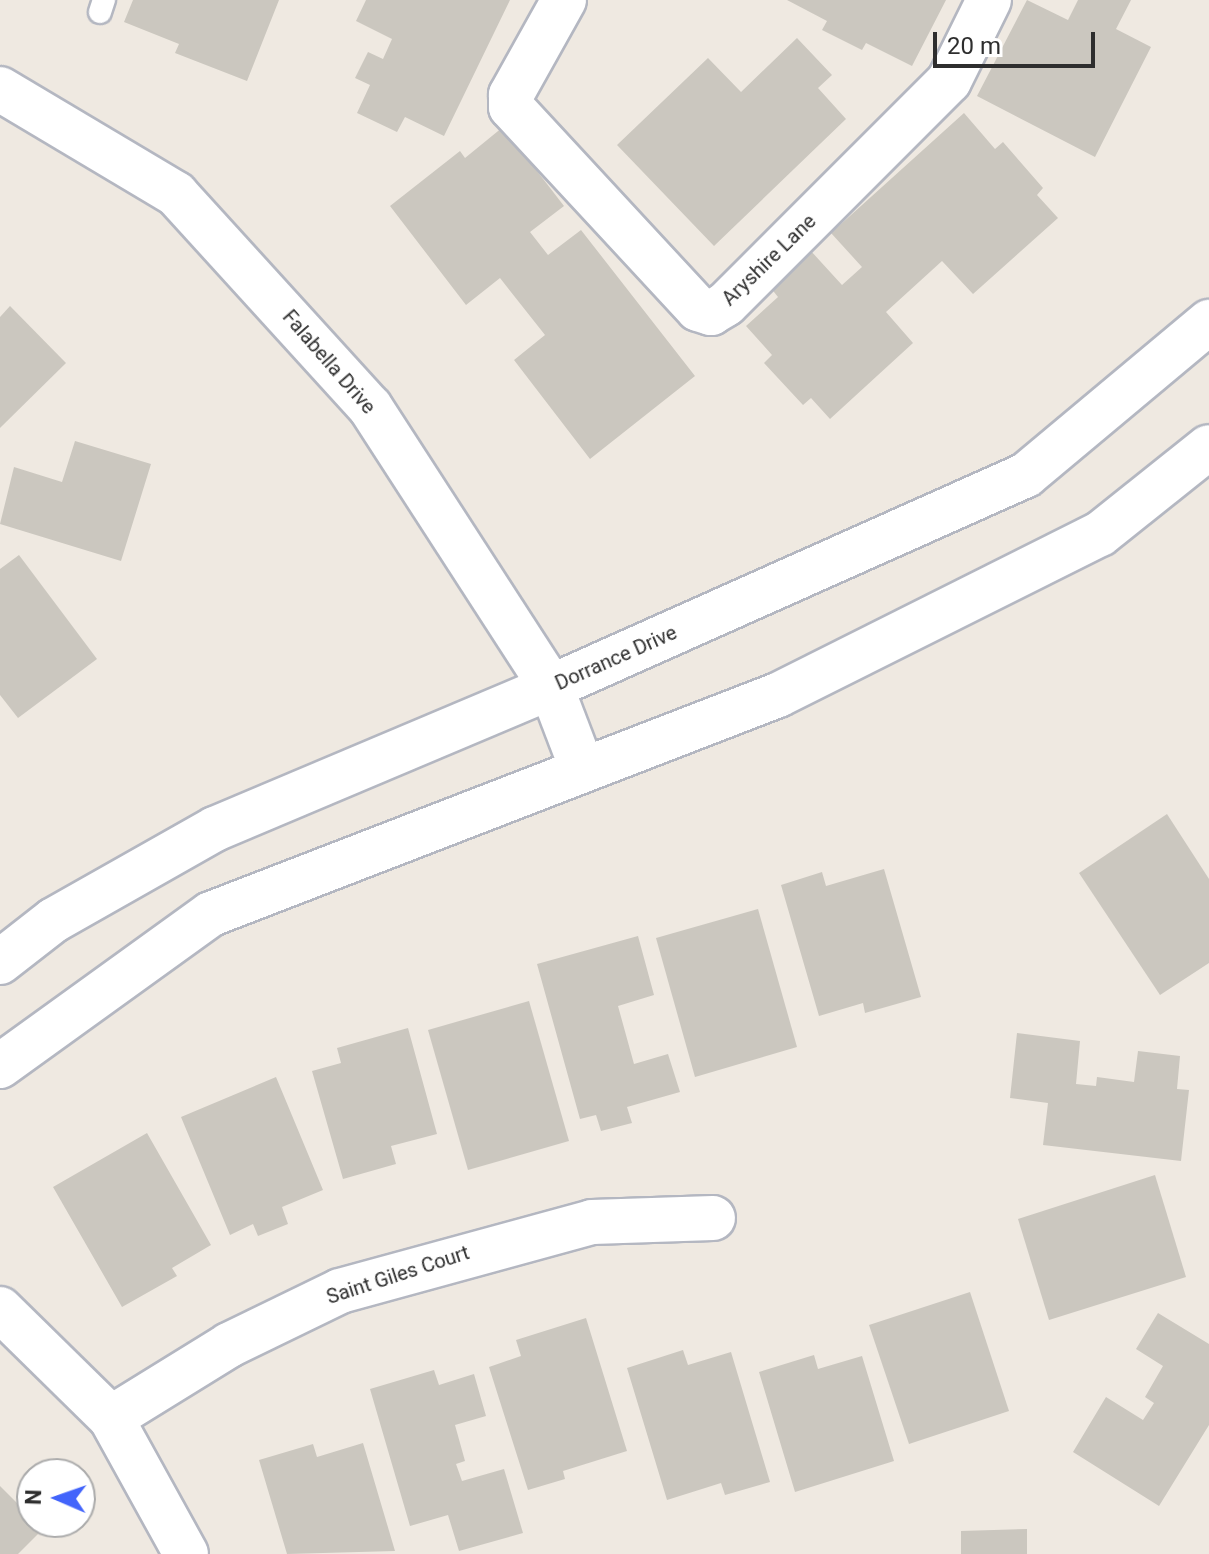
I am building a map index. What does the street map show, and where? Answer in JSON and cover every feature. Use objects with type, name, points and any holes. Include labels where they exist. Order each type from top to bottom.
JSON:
[{"type":"street","name":"Aryshire Lane","points":[[564,0],[511,95],[511,107],[698,309],[711,313],[726,304],[949,81],[989,0]]},
{"type":"street","name":"Falabella Drive","points":[[0,89],[176,194],[370,407],[551,687],[582,768]]},
{"type":"street","name":"Dorrance Drive","points":[[0,962],[54,920],[215,829],[551,687],[1026,475],[1209,322]]},
{"type":"street","points":[[0,1066],[211,914],[582,768],[778,695],[1100,534],[1209,447]]},
{"type":"street","name":"Saint Giles Court","points":[[111,1418],[229,1345],[340,1291],[592,1222],[713,1218]]},
{"type":"street","points":[[0,1309],[111,1418],[186,1554]]},
{"type":"building","points":[[133,0],[279,0],[247,81],[175,53],[179,44],[124,22]]},
{"type":"building","points":[[366,0],[510,0],[444,136],[405,117],[397,132],[357,113],[370,85],[355,78],[368,52],[383,59],[392,39],[356,21]]},
{"type":"building","points":[[787,0],[946,0],[912,66],[866,43],[862,50],[822,30],[827,21]]},
{"type":"building","points":[[1027,0],[1068,20],[1078,0],[1131,0],[1116,29],[1151,47],[1095,157],[977,96]]},
{"type":"building","points":[[797,38],[832,75],[818,88],[846,119],[714,246],[617,145],[708,58],[741,92]]},
{"type":"building","points":[[964,113],[995,149],[1003,142],[1043,188],[1037,195],[1058,218],[973,294],[942,261],[886,312],[913,343],[830,419],[811,398],[803,405],[764,363],[772,355],[746,326],[778,297],[770,287],[810,250],[842,285],[862,267],[831,233]]},
{"type":"building","points":[[503,127],[564,206],[530,232],[548,255],[581,230],[695,376],[590,459],[514,360],[545,335],[500,278],[466,305],[390,206],[460,151],[465,158]]},
{"type":"building","points":[[10,306],[66,363],[0,428],[0,317]]},
{"type":"building","points":[[75,441],[151,464],[121,561],[0,524],[14,467],[62,482]]},
{"type":"building","points":[[19,555],[97,659],[18,718],[0,695],[0,569]]},
{"type":"building","points":[[1167,814],[1209,879],[1209,963],[1160,995],[1079,873]]},
{"type":"building","points":[[884,869],[921,997],[865,1013],[863,1003],[819,1016],[781,885],[822,872],[826,886]]},
{"type":"building","points":[[758,909],[797,1047],[695,1077],[656,938]]},
{"type":"building","points":[[638,936],[654,995],[618,1006],[634,1064],[668,1054],[680,1092],[627,1107],[632,1123],[601,1131],[596,1115],[580,1119],[537,964]]},
{"type":"building","points":[[529,1001],[569,1141],[468,1170],[428,1030]]},
{"type":"building","points":[[408,1028],[437,1134],[391,1146],[396,1164],[343,1179],[312,1071],[341,1063],[337,1048]]},
{"type":"building","points":[[1017,1033],[1080,1041],[1076,1084],[1096,1086],[1097,1077],[1134,1082],[1138,1051],[1180,1056],[1177,1089],[1189,1090],[1181,1161],[1043,1145],[1048,1103],[1010,1098]]},
{"type":"building","points":[[276,1077],[323,1190],[282,1207],[288,1224],[258,1236],[253,1224],[230,1235],[181,1117]]},
{"type":"building","points":[[147,1133],[211,1245],[172,1268],[177,1276],[122,1307],[53,1187]]},
{"type":"building","points":[[1155,1175],[1186,1277],[1049,1320],[1018,1219]]},
{"type":"building","points":[[970,1292],[1009,1411],[909,1444],[869,1325]]},
{"type":"building","points":[[1158,1313],[1209,1344],[1209,1425],[1159,1506],[1073,1452],[1106,1397],[1143,1420],[1154,1403],[1145,1397],[1163,1366],[1136,1349]]},
{"type":"building","points":[[586,1318],[627,1451],[563,1471],[565,1479],[528,1490],[489,1367],[521,1356],[516,1340]]},
{"type":"building","points":[[683,1350],[688,1365],[731,1352],[770,1482],[725,1495],[721,1483],[667,1500],[627,1368]]},
{"type":"building","points":[[814,1355],[818,1369],[862,1356],[894,1461],[795,1492],[759,1372]]},
{"type":"building","points":[[434,1370],[439,1385],[474,1374],[486,1416],[455,1425],[465,1461],[456,1464],[462,1481],[504,1469],[523,1533],[459,1551],[448,1515],[410,1526],[370,1389]]},
{"type":"building","points":[[363,1443],[395,1551],[287,1554],[259,1460],[313,1444],[317,1457]]},
{"type":"building","points":[[0,1486],[16,1502],[16,1538],[34,1538],[18,1554],[0,1554]]},
{"type":"building","points":[[1027,1529],[1027,1554],[961,1554],[961,1531]]}]
